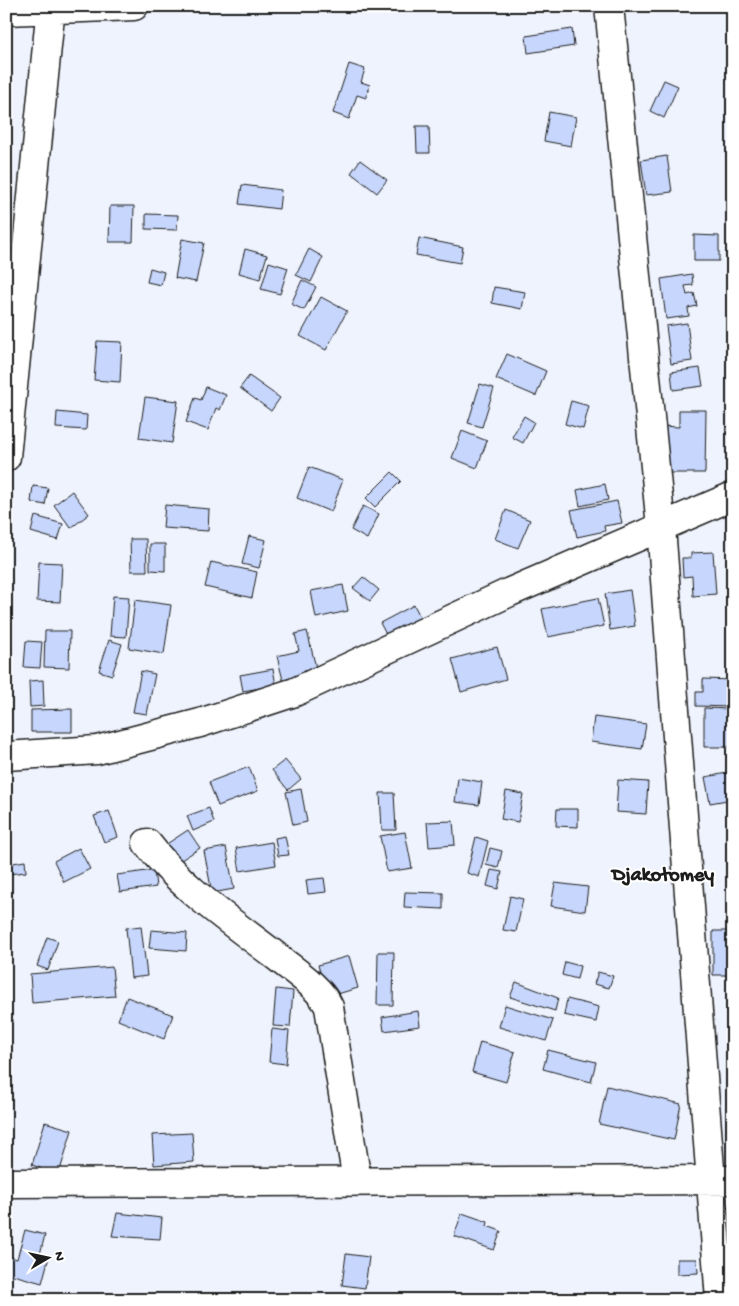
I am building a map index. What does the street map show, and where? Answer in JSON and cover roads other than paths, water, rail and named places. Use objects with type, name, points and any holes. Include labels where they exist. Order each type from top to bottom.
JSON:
[{"type":"street","points":[[6,11],[134,6]]},
{"type":"street","points":[[609,6],[661,527],[722,1179],[720,1300]]},
{"type":"street","points":[[6,457],[51,8]]},
{"type":"street","points":[[6,756],[96,750],[200,723],[295,692],[510,592],[733,496]]},
{"type":"street","points":[[147,843],[170,872],[300,976],[326,1000],[329,1007],[356,1181]]},
{"type":"street","points":[[6,1183],[722,1179]]},
{"type":"district","name":"Djakotomey","points":[[663,873]]}]
